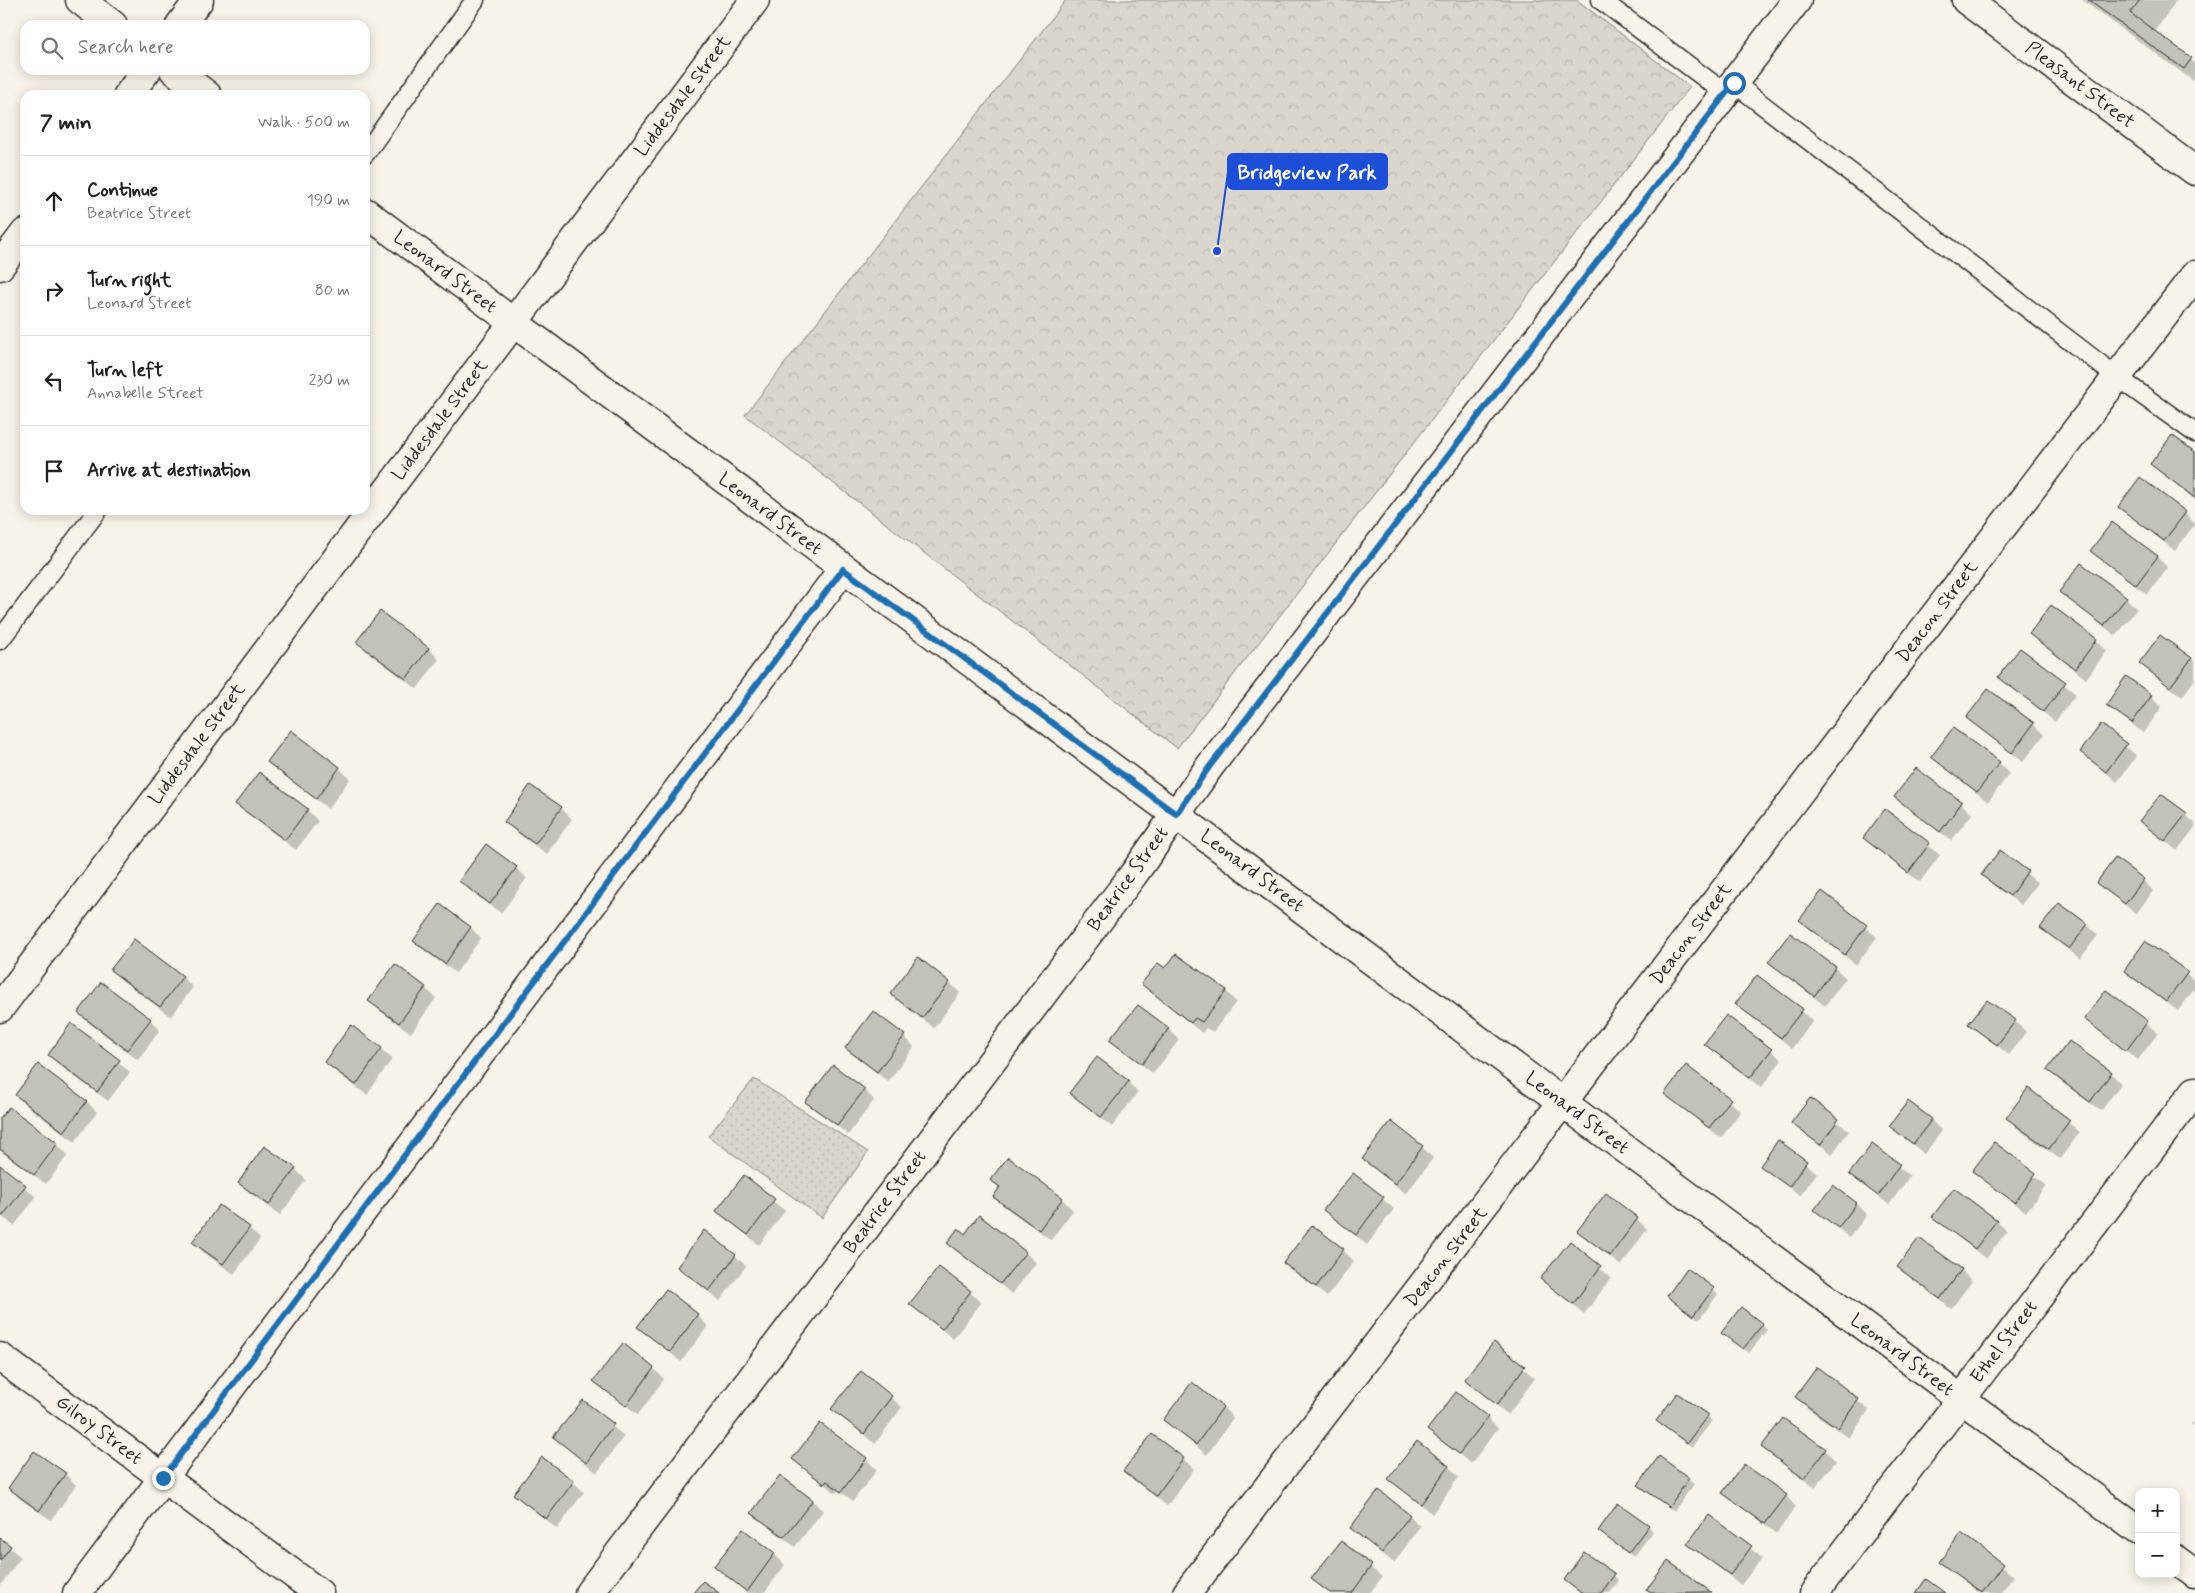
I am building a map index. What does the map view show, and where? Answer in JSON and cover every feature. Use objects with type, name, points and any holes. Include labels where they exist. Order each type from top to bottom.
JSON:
[{"type":"street","points":[[80,0],[106,20]]},
{"type":"street","points":[[184,20],[199,0]]},
{"type":"street","name":"Liddesdale Street","points":[[370,513],[755,0]]},
{"type":"street","name":"Beatrice Street","points":[[589,1593],[1133,875],[1210,766],[1797,0]]},
{"type":"street","name":"Pleasant Street","points":[[1966,0],[2195,171]]},
{"type":"street","points":[[132,90],[143,75]]},
{"type":"street","points":[[181,75],[200,90]]},
{"type":"street","name":"Leonard Street","points":[[370,216],[2135,1529]]},
{"type":"street","points":[[0,266],[20,240]]},
{"type":"street","name":"Deacon Street","points":[[1187,1593],[2195,275]]},
{"type":"street","name":"Liddesdale Street","points":[[0,1008],[369,515]]},
{"type":"street","points":[[77,1593],[843,569]]},
{"type":"street","name":"Ethel Street","points":[[1814,1593],[2195,1091]]},
{"type":"street","name":"Gilroy Street","points":[[0,1356],[318,1593]]},
{"type":"street","points":[[2180,1562],[2195,1573]]},
{"type":"lane","points":[[370,147],[475,0]]},
{"type":"lane","points":[[1601,0],[1729,88],[2195,433]]},
{"type":"lane","points":[[0,640],[94,515]]},
{"type":"green space","points":[[1066,0],[1577,0],[1690,87],[1177,748],[745,415]]},
{"type":"green space","points":[[754,1079],[868,1152],[822,1218],[708,1136]]},
{"type":"building","points":[[2088,0],[2140,0],[2130,13],[2192,58],[2184,69]]},
{"type":"building","points":[[2172,435],[2195,452],[2195,498],[2150,464]]},
{"type":"building","points":[[2140,477],[2186,512],[2164,541],[2118,507]]},
{"type":"building","points":[[2112,522],[2158,556],[2136,585],[2090,551]]},
{"type":"building","points":[[2081,563],[2127,597],[2104,626],[2059,592]]},
{"type":"building","points":[[2051,605],[2097,639],[2075,669],[2029,634]]},
{"type":"building","points":[[380,611],[429,648],[406,679],[356,642]]},
{"type":"building","points":[[2160,635],[2192,658],[2170,687],[2139,663]]},
{"type":"building","points":[[2020,648],[2066,682],[2044,712],[1998,677]]},
{"type":"building","points":[[2126,676],[2152,695],[2132,723],[2106,705]]},
{"type":"building","points":[[1988,689],[2034,723],[2012,753],[1966,718]]},
{"type":"building","points":[[2101,724],[2127,744],[2106,772],[2080,752]]},
{"type":"building","points":[[1953,728],[2000,762],[1977,792],[1931,757]]},
{"type":"building","points":[[291,730],[340,767],[316,799],[267,762]]},
{"type":"building","points":[[1916,768],[1962,802],[1940,832],[1894,797]]},
{"type":"building","points":[[259,772],[308,809],[285,840],[235,804]]},
{"type":"building","points":[[530,785],[562,807],[535,844],[504,822]]},
{"type":"building","points":[[2161,794],[2187,813],[2165,841],[2139,821]]},
{"type":"building","points":[[1885,809],[1930,843],[1908,873],[1863,838]]},
{"type":"building","points":[[486,844],[517,867],[490,904],[459,881]]},
{"type":"building","points":[[2000,850],[2028,871],[2010,896],[1981,875]]},
{"type":"building","points":[[2115,858],[2144,879],[2125,904],[2096,883]]},
{"type":"building","points":[[1822,891],[1867,925],[1845,955],[1799,920]]},
{"type":"building","points":[[2059,903],[2088,924],[2069,949],[2040,928]]},
{"type":"building","points":[[440,904],[471,927],[445,964],[413,941]]},
{"type":"building","points":[[1790,933],[1836,967],[1814,996],[1768,962]]},
{"type":"building","points":[[134,939],[183,976],[160,1007],[110,970]]},
{"type":"building","points":[[2145,941],[2188,972],[2166,1002],[2124,971]]},
{"type":"building","points":[[1176,954],[1227,990],[1202,1022],[1195,1018],[1191,1023],[1141,984],[1158,963],[1165,968]]},
{"type":"building","points":[[918,957],[950,982],[922,1018],[890,994]]},
{"type":"building","points":[[395,964],[426,987],[399,1023],[368,1001]]},
{"type":"building","points":[[1757,975],[1803,1009],[1781,1038],[1735,1004]]},
{"type":"building","points":[[101,982],[151,1019],[127,1050],[78,1013]]},
{"type":"building","points":[[2106,990],[2148,1021],[2126,1051],[2084,1019]]},
{"type":"building","points":[[1987,1000],[2016,1020],[1997,1045],[1968,1024]]},
{"type":"building","points":[[1138,1005],[1169,1028],[1142,1064],[1109,1040]]},
{"type":"building","points":[[873,1011],[905,1035],[877,1072],[845,1048]]},
{"type":"building","points":[[1726,1015],[1772,1049],[1750,1078],[1704,1044]]},
{"type":"building","points":[[71,1023],[120,1060],[97,1092],[48,1055]]},
{"type":"building","points":[[351,1025],[382,1048],[356,1085],[324,1062]]},
{"type":"building","points":[[2069,1041],[2112,1072],[2090,1102],[2047,1070]]},
{"type":"building","points":[[1097,1057],[1129,1081],[1101,1117],[1069,1093]]},
{"type":"building","points":[[38,1064],[87,1101],[64,1132],[15,1095]]},
{"type":"building","points":[[833,1065],[865,1089],[837,1125],[805,1102]]},
{"type":"building","points":[[1686,1065],[1731,1099],[1709,1128],[1664,1094]]},
{"type":"building","points":[[2028,1088],[2070,1120],[2049,1149],[2006,1118]]},
{"type":"building","points":[[1810,1098],[1839,1119],[1820,1145],[1791,1123]]},
{"type":"building","points":[[1908,1101],[1932,1119],[1913,1144],[1889,1126]]},
{"type":"building","points":[[9,1107],[58,1143],[34,1175],[0,1149],[0,1118]]},
{"type":"building","points":[[1391,1121],[1423,1146],[1395,1184],[1362,1159]]},
{"type":"building","points":[[1778,1140],[1807,1161],[1789,1187],[1760,1166]]},
{"type":"building","points":[[1994,1142],[2036,1173],[2015,1203],[1972,1171]]},
{"type":"building","points":[[1872,1144],[1900,1164],[1878,1196],[1849,1174]]},
{"type":"building","points":[[264,1146],[296,1168],[269,1205],[238,1183]]},
{"type":"building","points":[[1008,1157],[1063,1198],[1039,1230],[993,1197],[1000,1187],[990,1180]]},
{"type":"building","points":[[0,1165],[26,1185],[3,1216],[0,1214]]},
{"type":"building","points":[[1353,1173],[1384,1197],[1356,1235],[1323,1210]]},
{"type":"building","points":[[744,1175],[775,1199],[748,1235],[716,1211]]},
{"type":"building","points":[[1833,1185],[1857,1203],[1838,1228],[1814,1210]]},
{"type":"building","points":[[1954,1188],[1997,1220],[1975,1249],[1932,1217]]},
{"type":"building","points":[[1606,1193],[1638,1218],[1610,1256],[1577,1231]]},
{"type":"building","points":[[219,1205],[250,1227],[223,1264],[192,1242]]},
{"type":"building","points":[[979,1215],[1026,1252],[1000,1284],[947,1243],[958,1228],[965,1234]]},
{"type":"building","points":[[1312,1225],[1344,1249],[1316,1287],[1283,1263]]},
{"type":"building","points":[[704,1230],[736,1255],[709,1291],[677,1267]]},
{"type":"building","points":[[1919,1238],[1962,1269],[1940,1299],[1897,1267]]},
{"type":"building","points":[[1570,1241],[1601,1266],[1573,1304],[1540,1279]]},
{"type":"building","points":[[939,1267],[971,1291],[942,1329],[909,1304]]},
{"type":"building","points":[[1687,1268],[1714,1288],[1693,1316],[1667,1296]]},
{"type":"building","points":[[666,1289],[698,1314],[670,1352],[637,1327]]},
{"type":"building","points":[[1741,1307],[1763,1324],[1743,1349],[1721,1333]]},
{"type":"building","points":[[1494,1342],[1525,1366],[1497,1405],[1464,1379]]},
{"type":"building","points":[[623,1343],[654,1368],[626,1406],[593,1381]]},
{"type":"building","points":[[1817,1367],[1859,1399],[1838,1428],[1795,1397]]},
{"type":"building","points":[[861,1371],[892,1396],[864,1434],[831,1409]]},
{"type":"building","points":[[1192,1382],[1223,1407],[1196,1445],[1163,1420]]},
{"type":"building","points":[[1456,1392],[1488,1417],[1459,1454],[1427,1430]]},
{"type":"building","points":[[1677,1393],[1708,1415],[1687,1443],[1656,1421]]},
{"type":"building","points":[[583,1400],[614,1424],[586,1463],[553,1437]]},
{"type":"building","points":[[1783,1418],[1826,1449],[1804,1479],[1761,1447]]},
{"type":"building","points":[[820,1423],[867,1458],[841,1492],[827,1481],[824,1484],[792,1459]]},
{"type":"building","points":[[1152,1434],[1184,1458],[1156,1496],[1123,1471]]},
{"type":"building","points":[[1417,1441],[1449,1466],[1421,1504],[1388,1479]]},
{"type":"building","points":[[34,1451],[66,1473],[39,1511],[8,1488]]},
{"type":"building","points":[[1659,1456],[1689,1478],[1669,1507],[1638,1485]]},
{"type":"building","points":[[542,1457],[574,1481],[546,1519],[513,1494]]},
{"type":"building","points":[[1744,1464],[1787,1495],[1765,1524],[1722,1493]]},
{"type":"building","points":[[780,1475],[813,1500],[784,1537],[751,1513]]},
{"type":"building","points":[[1379,1490],[1410,1515],[1382,1553],[1350,1528]]},
{"type":"building","points":[[1618,1503],[1649,1525],[1628,1553],[1598,1531]]},
{"type":"building","points":[[1709,1515],[1752,1546],[1730,1575],[1687,1544]]},
{"type":"building","points":[[743,1529],[775,1553],[747,1592],[714,1566]]},
{"type":"building","points":[[1961,1533],[2003,1564],[1982,1593],[1939,1562]]},
{"type":"building","points":[[0,1538],[11,1546],[0,1561]]},
{"type":"building","points":[[1341,1541],[1372,1565],[1352,1593],[1330,1593],[1311,1579]]},
{"type":"building","points":[[1584,1552],[1615,1574],[1601,1593],[1581,1593],[1564,1580]]},
{"type":"building","points":[[1668,1561],[1711,1592],[1651,1593],[1646,1590]]},
{"type":"building","points":[[1926,1579],[1945,1593],[1916,1593]]},
{"type":"building","points":[[703,1581],[719,1593],[693,1593]]},
{"type":"place","name":"Bridgeview Park","points":[[1217,251]]},
{"type":"route","points":[[163,1478],[843,569],[1176,814],[1210,766],[1734,83]]}]
